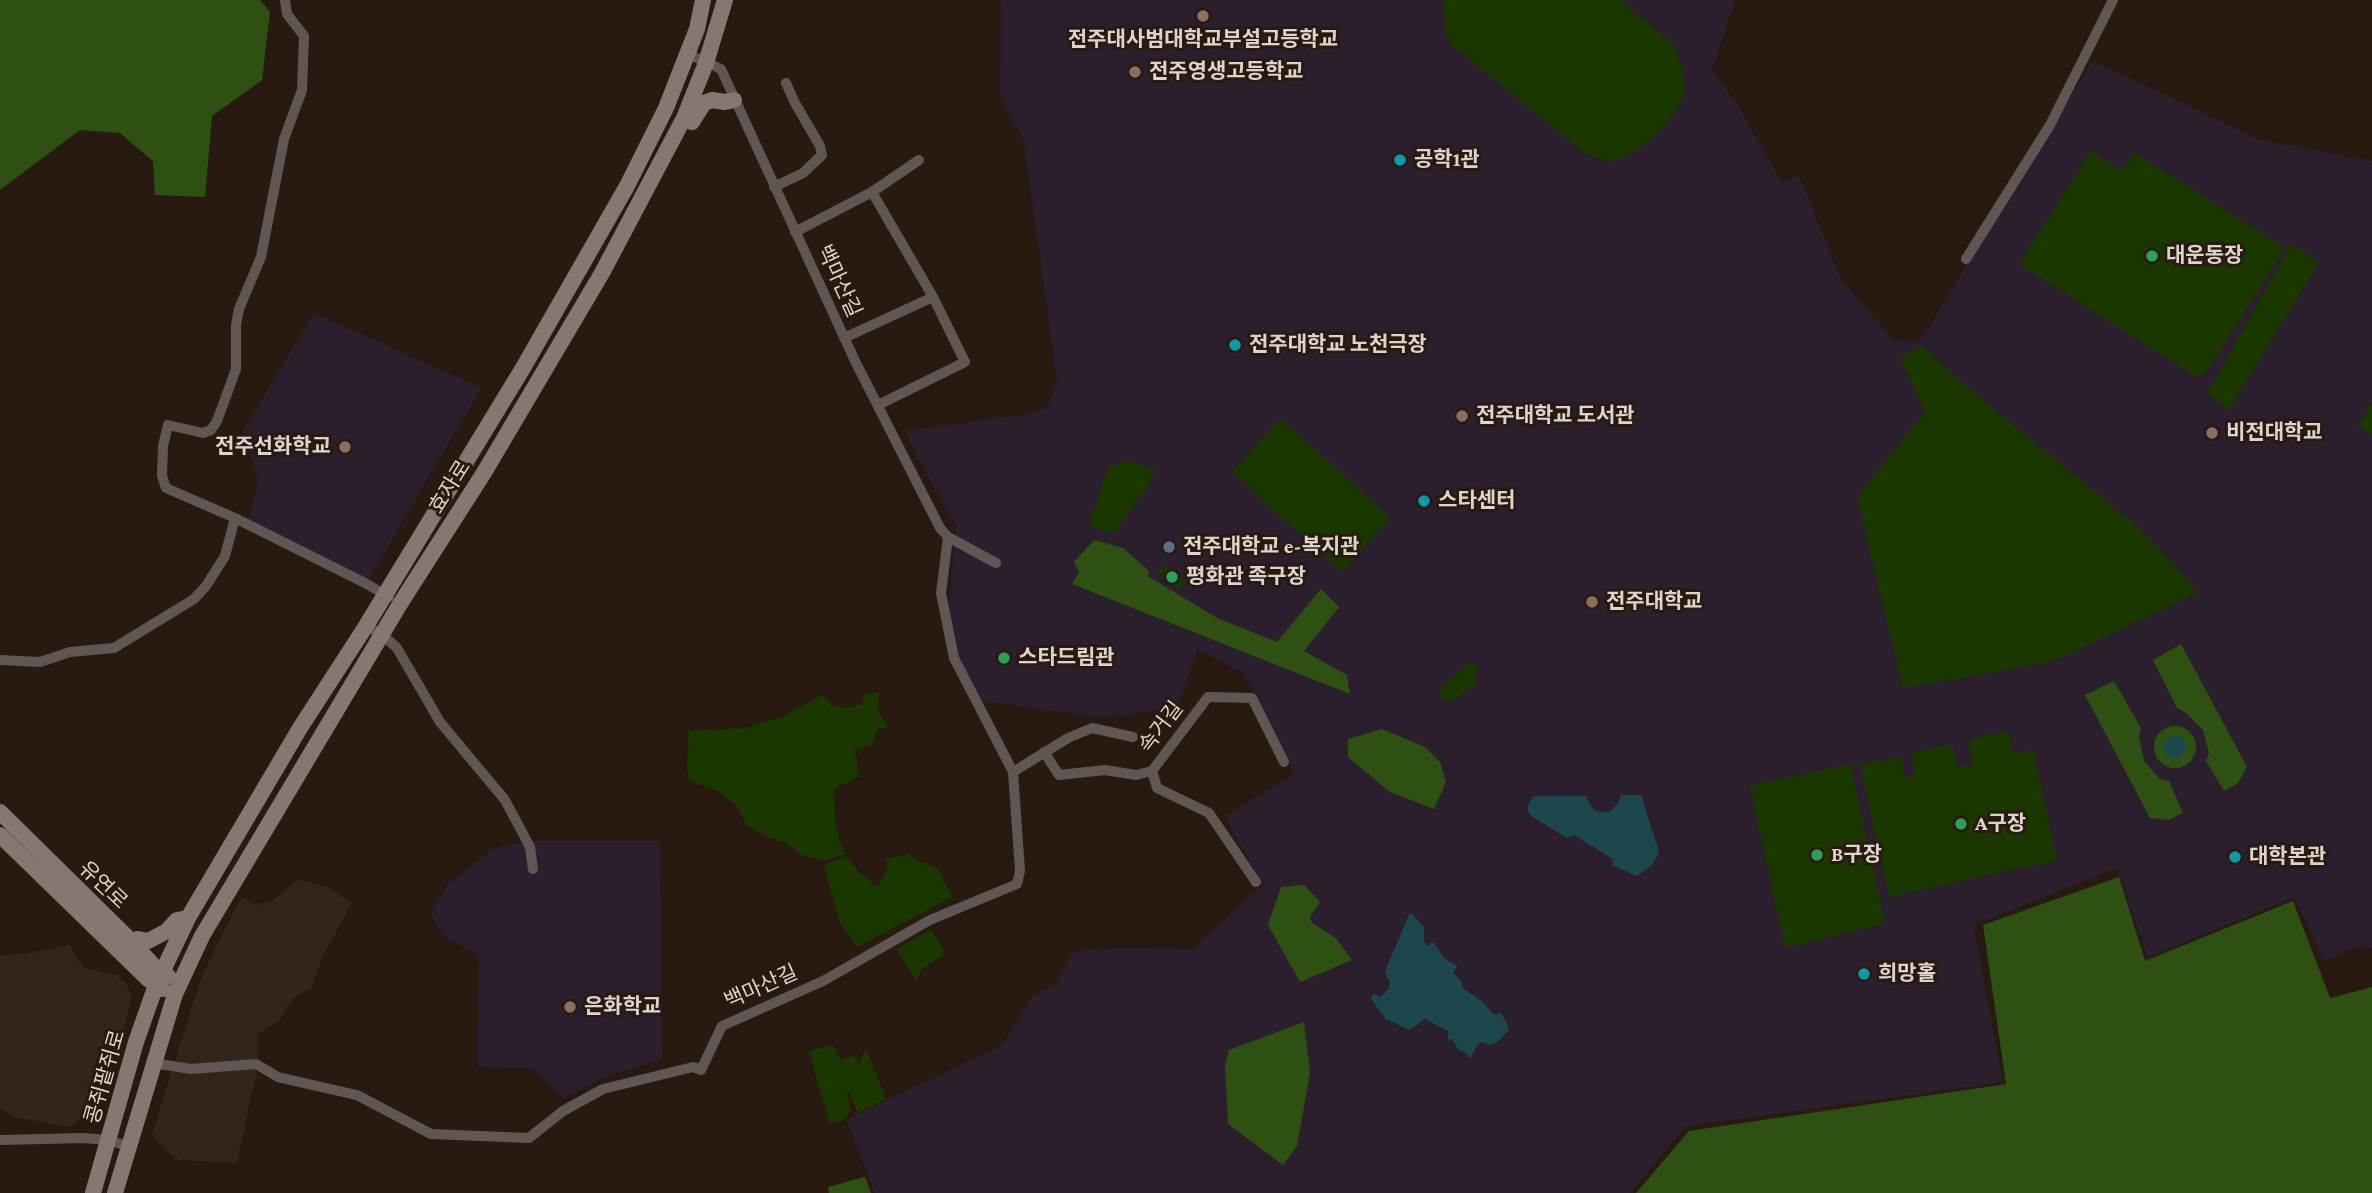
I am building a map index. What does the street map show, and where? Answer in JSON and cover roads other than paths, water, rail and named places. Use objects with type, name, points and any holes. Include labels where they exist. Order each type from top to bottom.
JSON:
[{"type":"main road","name":"효자로","points":[[167,985],[188,918],[300,728],[523,368],[627,186],[666,108],[697,29],[703,0]]},
{"type":"main road","name":"효자로","points":[[167,985],[213,917],[400,604],[485,471],[602,273],[684,118],[706,62],[725,0]]},
{"type":"main road","points":[[684,118],[692,122],[701,106],[712,100],[734,100]]},
{"type":"main road","name":"유연로","points":[[0,812],[27,851],[167,985]]},
{"type":"main road","name":"유연로","points":[[0,835],[27,851],[131,941],[167,985]]},
{"type":"main road","points":[[131,941],[148,941],[167,932],[177,920],[188,918]]},
{"type":"main road","points":[[147,1084],[142,1068],[167,985]]},
{"type":"main road","name":"콩쥐팥쥐로","points":[[115,1193],[153,1063],[167,985]]},
{"type":"main road","name":"콩쥐팥쥐로","points":[[93,1193],[136,1042],[167,985]]},
{"type":"street","points":[[285,0],[287,14],[304,36],[302,90],[284,139],[261,257],[239,309],[236,325],[236,369],[217,421],[211,430],[203,433],[168,425],[163,446],[162,476],[166,488],[235,518],[400,604]]},
{"type":"street","points":[[1966,259],[2050,125],[2113,0]]},
{"type":"street","name":"백마산길","points":[[688,54],[721,69],[844,338],[940,528],[948,537],[996,563]]},
{"type":"street","points":[[774,187],[803,173],[822,155],[820,146],[794,103],[786,83]]},
{"type":"street","points":[[794,232],[872,192],[919,160]]},
{"type":"street","points":[[872,192],[933,297],[965,362],[878,405]]},
{"type":"street","points":[[844,338],[933,297]]},
{"type":"street","points":[[0,660],[40,662],[70,652],[114,648],[194,599],[206,586],[225,556],[235,518]]},
{"type":"street","name":"백마산길","points":[[153,1063],[191,1069],[256,1063],[278,1077],[357,1095],[431,1134],[528,1138],[563,1111],[603,1089],[694,1067],[702,1070],[722,1026],[823,981],[930,920],[1017,884],[1020,872],[1013,772],[954,658],[941,593],[948,537]]},
{"type":"street","points":[[366,625],[397,648],[440,722],[505,800],[530,847],[533,869]]},
{"type":"street","name":"속거길","points":[[1044,752],[1059,775],[1105,770],[1136,775],[1152,771],[1208,697],[1252,698],[1284,762]]},
{"type":"street","name":"속거길","points":[[1013,772],[1068,738],[1092,728],[1133,737]]},
{"type":"street","name":"속거길","points":[[1152,771],[1157,788],[1209,813],[1255,882]]},
{"type":"street","points":[[0,1140],[83,1138],[109,1140],[129,1147]]},
{"type":"water","points":[[2175,736],[2183,739],[2186,747],[2183,755],[2175,758],[2167,755],[2164,747],[2167,739]]},
{"type":"water","points":[[1621,795],[1641,795],[1659,852],[1652,865],[1637,876],[1612,865],[1613,859],[1574,835],[1567,838],[1531,816],[1528,811],[1528,805],[1534,796],[1586,796],[1592,808],[1609,812],[1619,803]]},
{"type":"water","points":[[1410,912],[1424,927],[1424,942],[1429,946],[1433,942],[1445,959],[1457,966],[1453,973],[1464,989],[1483,1002],[1494,1015],[1501,1013],[1506,1022],[1509,1030],[1496,1043],[1490,1045],[1481,1042],[1471,1058],[1458,1050],[1454,1041],[1448,1039],[1448,1031],[1425,1019],[1410,1030],[1386,1019],[1371,999],[1373,994],[1380,997],[1388,990],[1390,983],[1385,972]]},
{"type":"place","name":"전주대사범대학교부설고등학교","points":[[1203,16]]},
{"type":"place","name":"전주영생고등학교","points":[[1135,72]]},
{"type":"place","name":"공학1관","points":[[1400,160]]},
{"type":"place","name":"대운동장","points":[[2152,256]]},
{"type":"place","name":"전주대학교 노천극장","points":[[1235,345]]},
{"type":"place","name":"전주대학교 도서관","points":[[1462,416]]},
{"type":"place","name":"비전대학교","points":[[2212,433]]},
{"type":"place","name":"전주선화학교","points":[[345,447]]},
{"type":"place","name":"스타센터","points":[[1424,501]]},
{"type":"place","name":"전주대학교 e-복지관","points":[[1169,547]]},
{"type":"place","name":"평화관 족구장","points":[[1172,577]]},
{"type":"place","name":"전주대학교","points":[[1592,602]]},
{"type":"place","name":"스타드림관","points":[[1004,658]]},
{"type":"place","name":"A구장","points":[[1961,824]]},
{"type":"place","name":"B구장","points":[[1817,855]]},
{"type":"place","name":"대학본관","points":[[2235,857]]},
{"type":"place","name":"희망홀","points":[[1864,974]]},
{"type":"place","name":"은화학교","points":[[570,1007]]}]
